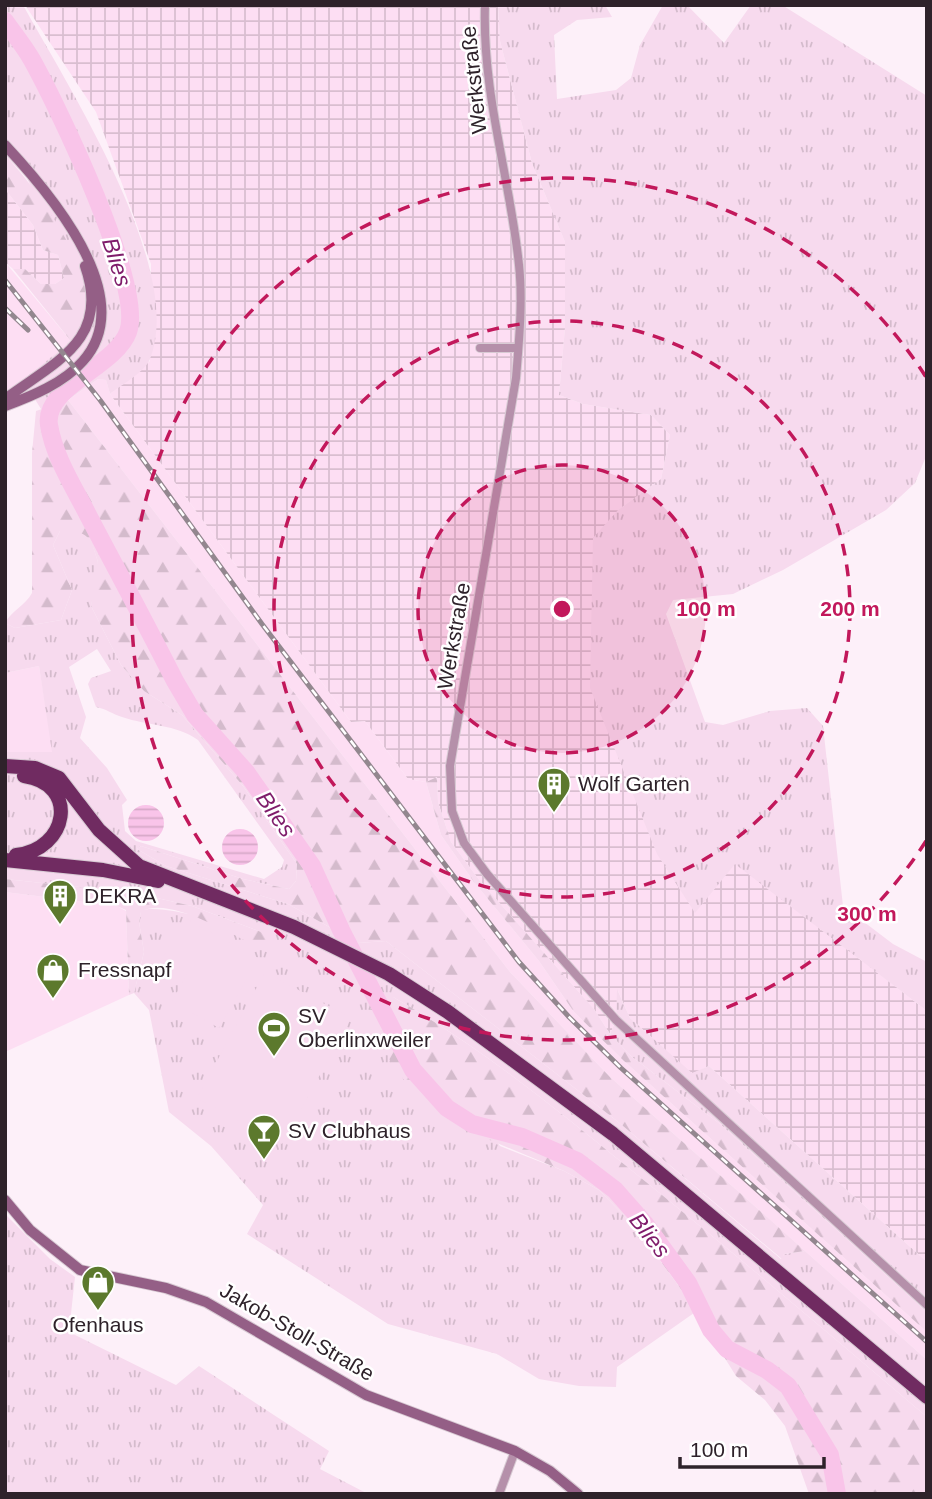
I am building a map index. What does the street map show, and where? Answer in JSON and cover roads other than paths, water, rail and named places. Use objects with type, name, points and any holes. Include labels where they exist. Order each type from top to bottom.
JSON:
[{"type":"highway","points":[[5,766],[36,768],[59,778],[99,830],[126,857],[156,874],[337,947],[389,974],[494,1044],[585,1112],[927,1397]]},
{"type":"highway","points":[[5,774],[33,777],[46,783],[58,800],[61,810],[60,822],[48,842],[30,853],[5,858]]},
{"type":"highway","points":[[5,858],[103,870],[216,896]]},
{"type":"main road","points":[[5,145],[33,175],[65,219],[91,267],[102,295],[103,319],[97,338],[76,368],[43,389],[5,406]]},
{"type":"main road","points":[[5,400],[74,349],[84,336],[92,314],[86,270],[65,219]]},
{"type":"main road","name":"Jakob-Stoll-Straße","points":[[5,1200],[30,1230],[80,1270],[166,1288],[206,1302],[373,1399],[515,1451],[550,1471],[578,1494]]},
{"type":"street","name":"Werkstraße","points":[[485,5],[487,77],[520,267],[519,348],[450,766],[452,811],[464,843],[487,874],[617,1020],[927,1305]]},
{"type":"street","points":[[480,348],[519,348]]},
{"type":"street","points":[[499,1494],[515,1451]]},
{"type":"waterway","name":"Blies","points":[[5,21],[32,60],[78,154],[112,238],[130,309],[128,332],[121,344],[68,388],[57,399],[50,412],[49,425],[55,449],[175,681],[195,715],[246,772],[312,866],[341,930],[413,1070],[447,1108],[472,1124],[522,1137],[577,1161],[615,1190],[645,1224],[688,1283],[711,1330],[727,1349],[767,1370],[788,1386],[830,1455],[837,1494]]},
{"type":"railway","points":[[5,280],[100,400],[262,624],[519,962],[569,1017],[621,1068],[927,1342]]},
{"type":"railway","points":[[5,308],[28,330]]},
{"type":"place","name":"Wolf Garten","points":[[554,814]]},
{"type":"place","name":"DEKRA","points":[[60,926]]},
{"type":"place","name":"Fressnapf","points":[[53,1000]]},
{"type":"place","name":"SV Oberlinxweiler","points":[[274,1058]]},
{"type":"place","name":"SV Clubhaus","points":[[264,1161]]},
{"type":"place","name":"Ofenhaus","points":[[98,1312]]}]
